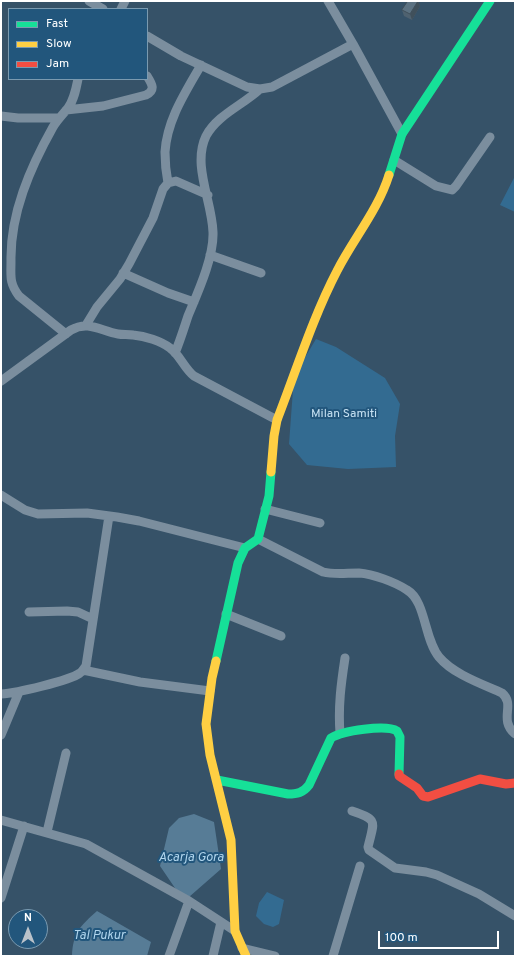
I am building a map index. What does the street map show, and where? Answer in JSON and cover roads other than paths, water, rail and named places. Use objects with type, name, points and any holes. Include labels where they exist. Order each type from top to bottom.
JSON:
[{"type":"street","points":[[328,1],[402,134]]},
{"type":"street","points":[[275,956],[244,952],[234,931],[232,840],[210,755],[206,724],[210,691],[226,614],[238,563],[245,548],[258,539],[268,496],[277,420],[322,302],[337,270],[377,204],[386,185],[402,134],[490,1]]},
{"type":"street","points":[[148,37],[181,56],[247,87],[260,89],[272,87],[353,44]]},
{"type":"street","points":[[168,183],[165,152],[168,132],[179,104],[201,65]]},
{"type":"street","points":[[66,110],[103,106],[146,95],[151,93],[153,89],[148,78]]},
{"type":"street","points":[[66,334],[19,296],[13,289],[11,282],[11,239],[16,215],[33,167],[59,118],[74,97],[78,80]]},
{"type":"street","points":[[176,353],[210,255],[213,242],[208,195],[202,172],[201,160],[206,138],[211,128],[221,118],[250,98],[260,89]]},
{"type":"street","points":[[1,116],[18,118],[59,118]]},
{"type":"street","points":[[394,160],[436,186],[452,190],[490,137]]},
{"type":"street","points":[[86,326],[97,306],[123,273],[153,218],[163,189],[168,183],[176,181],[208,195]]},
{"type":"street","points":[[210,255],[261,273]]},
{"type":"street","points":[[123,273],[168,293],[194,302]]},
{"type":"street","points":[[1,381],[66,334],[79,326],[86,326],[119,335],[144,336],[166,345],[176,353],[187,371],[194,376],[277,420]]},
{"type":"street","points":[[1,495],[25,510],[38,514],[71,512],[109,516],[139,521],[245,548]]},
{"type":"street","points":[[265,509],[320,523]]},
{"type":"street","points":[[1,694],[19,692],[72,677],[80,673],[86,666],[109,516]]},
{"type":"street","points":[[258,539],[323,572],[333,575],[359,573],[370,574],[407,590],[414,595],[418,602],[431,646],[439,658],[451,668],[502,693],[506,697],[508,703],[506,719],[507,725],[515,734]]},
{"type":"street","points":[[29,612],[78,612],[94,619]]},
{"type":"street","points":[[226,614],[281,636]]},
{"type":"street","points":[[340,733],[338,715],[345,658]]},
{"type":"street","points":[[82,670],[140,682],[210,691]]},
{"type":"street","points":[[1,735],[19,692]]},
{"type":"street","points":[[217,780],[288,794],[299,794],[305,791],[309,785],[331,738],[340,733],[391,728],[400,732],[398,771],[400,776],[417,788],[423,796],[428,797],[480,779],[507,784],[515,783]]},
{"type":"street","points":[[48,832],[66,753]]},
{"type":"street","points":[[352,811],[372,820],[373,825],[368,846],[369,850],[395,868],[437,875],[492,901],[515,916]]},
{"type":"street","points":[[1,820],[48,832],[86,844],[189,901],[234,931]]},
{"type":"street","points":[[1,898],[3,882],[24,826]]},
{"type":"street","points":[[333,956],[360,866]]},
{"type":"street","points":[[170,956],[189,901]]},
{"type":"street","points":[[213,956],[221,922]]},
{"type":"water","name":"Acarja Gora","points":[[194,814],[214,822],[221,869],[189,897],[177,891],[160,866],[169,828],[179,818]]},
{"type":"water","name":"Tal Pukur","points":[[97,911],[151,942],[147,956],[72,956],[74,941],[78,930]]},
{"type":"park label","name":"Milan Samiti","points":[[344,415]]}]
